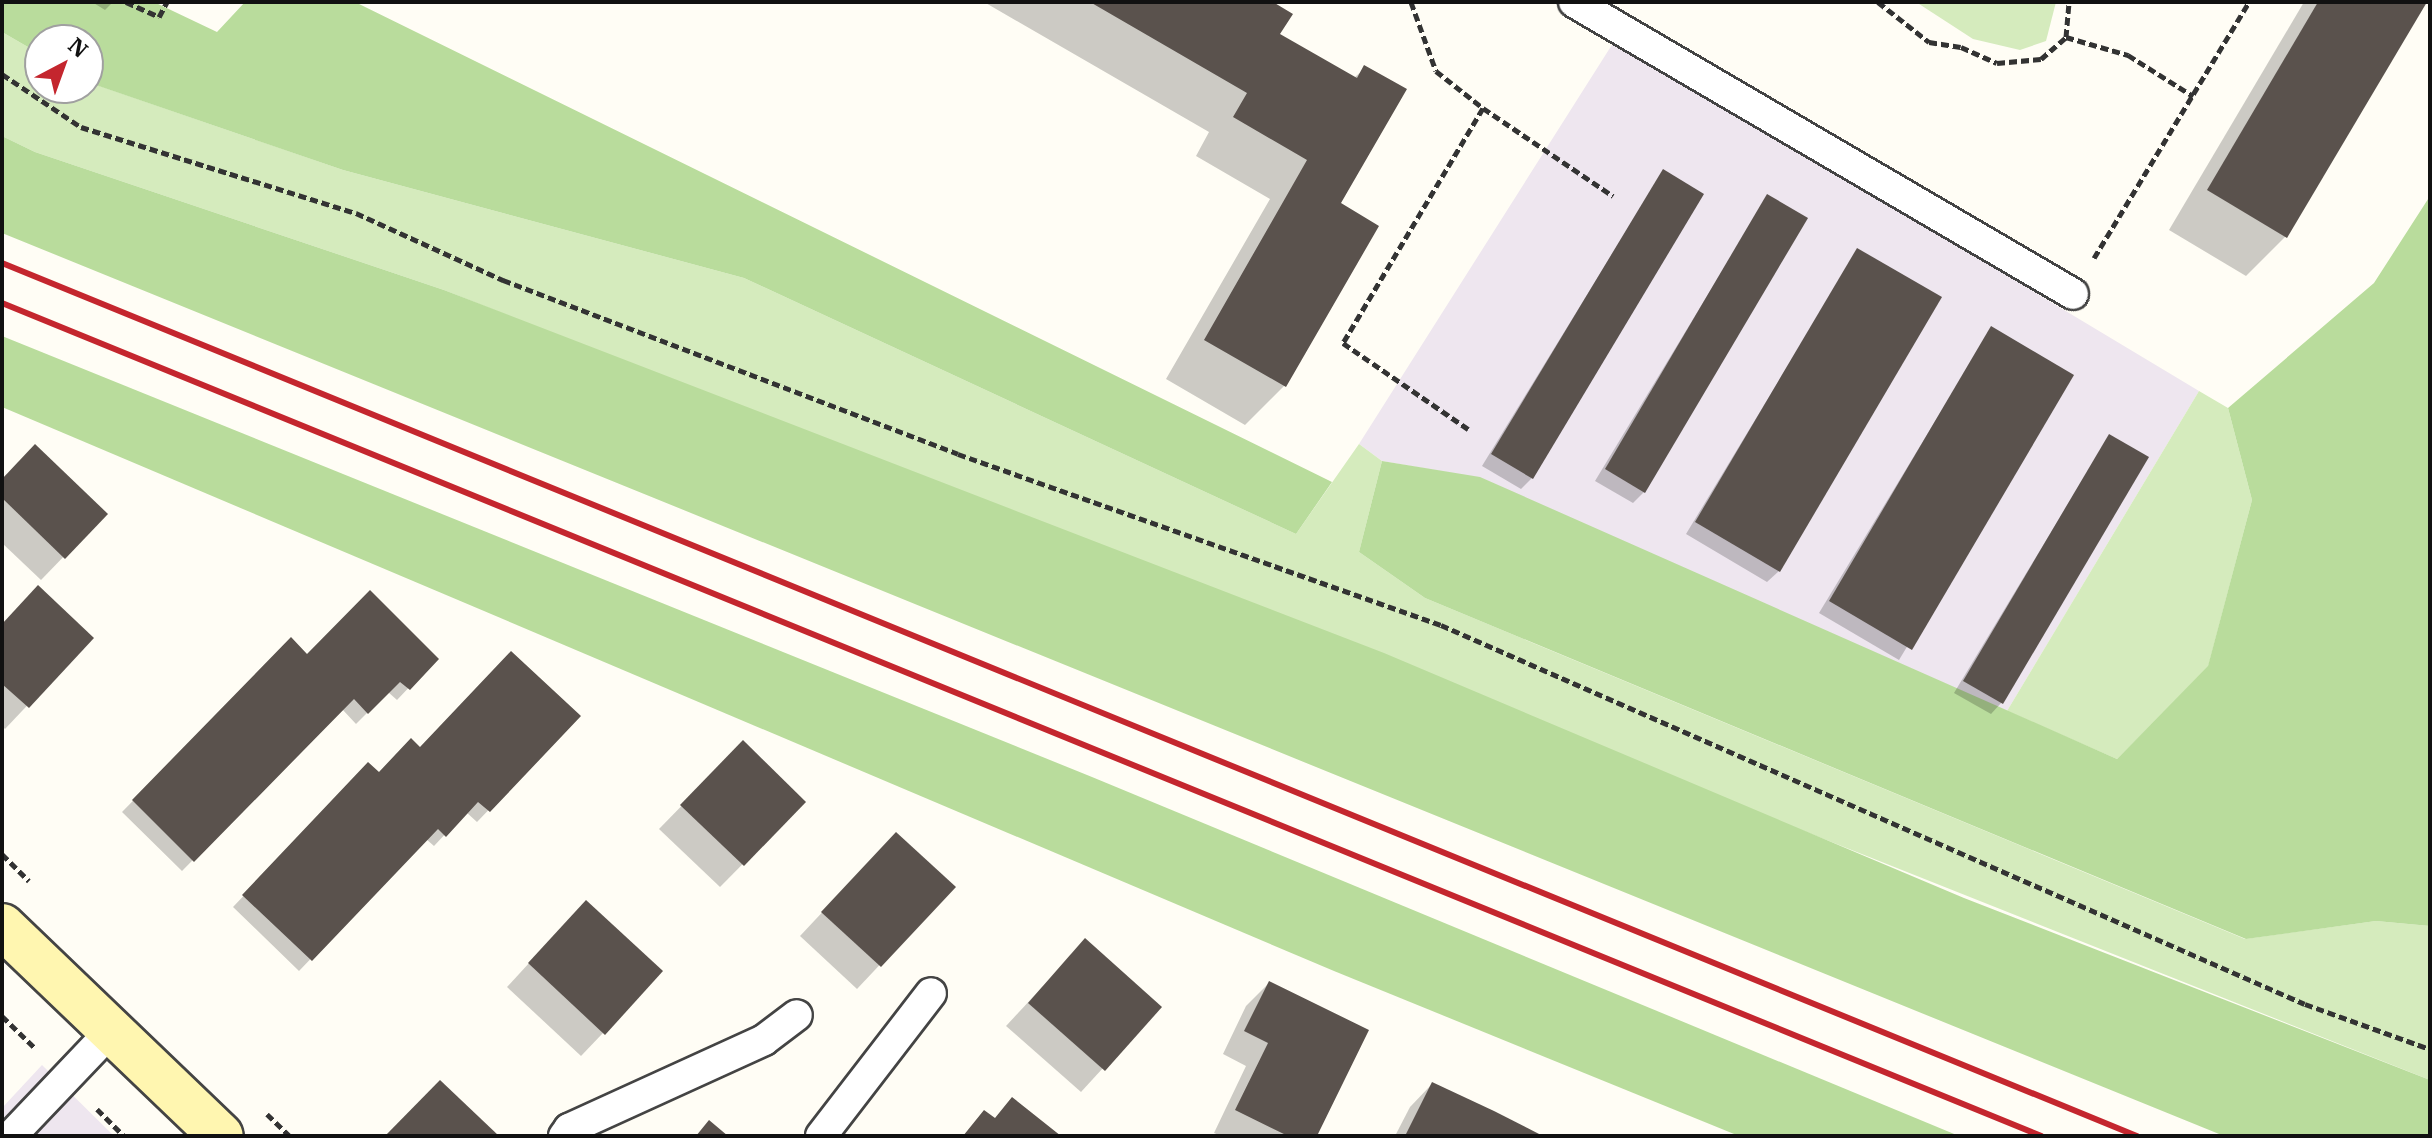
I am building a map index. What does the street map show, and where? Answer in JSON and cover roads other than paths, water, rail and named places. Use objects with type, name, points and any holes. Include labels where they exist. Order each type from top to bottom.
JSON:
[{"type":"main road","points":[[2,926],[221,1136]]},
{"type":"lane","points":[[1574,2],[2073,294]]},
{"type":"lane","points":[[821,1136],[931,993]]},
{"type":"lane","points":[[564,1136],[569,1129],[764,1040],[797,1015]]},
{"type":"lane","points":[[11,1136],[110,1032]]},
{"type":"railway","points":[[2,263],[2137,1136]]},
{"type":"railway","points":[[2,303],[2041,1136]]}]
